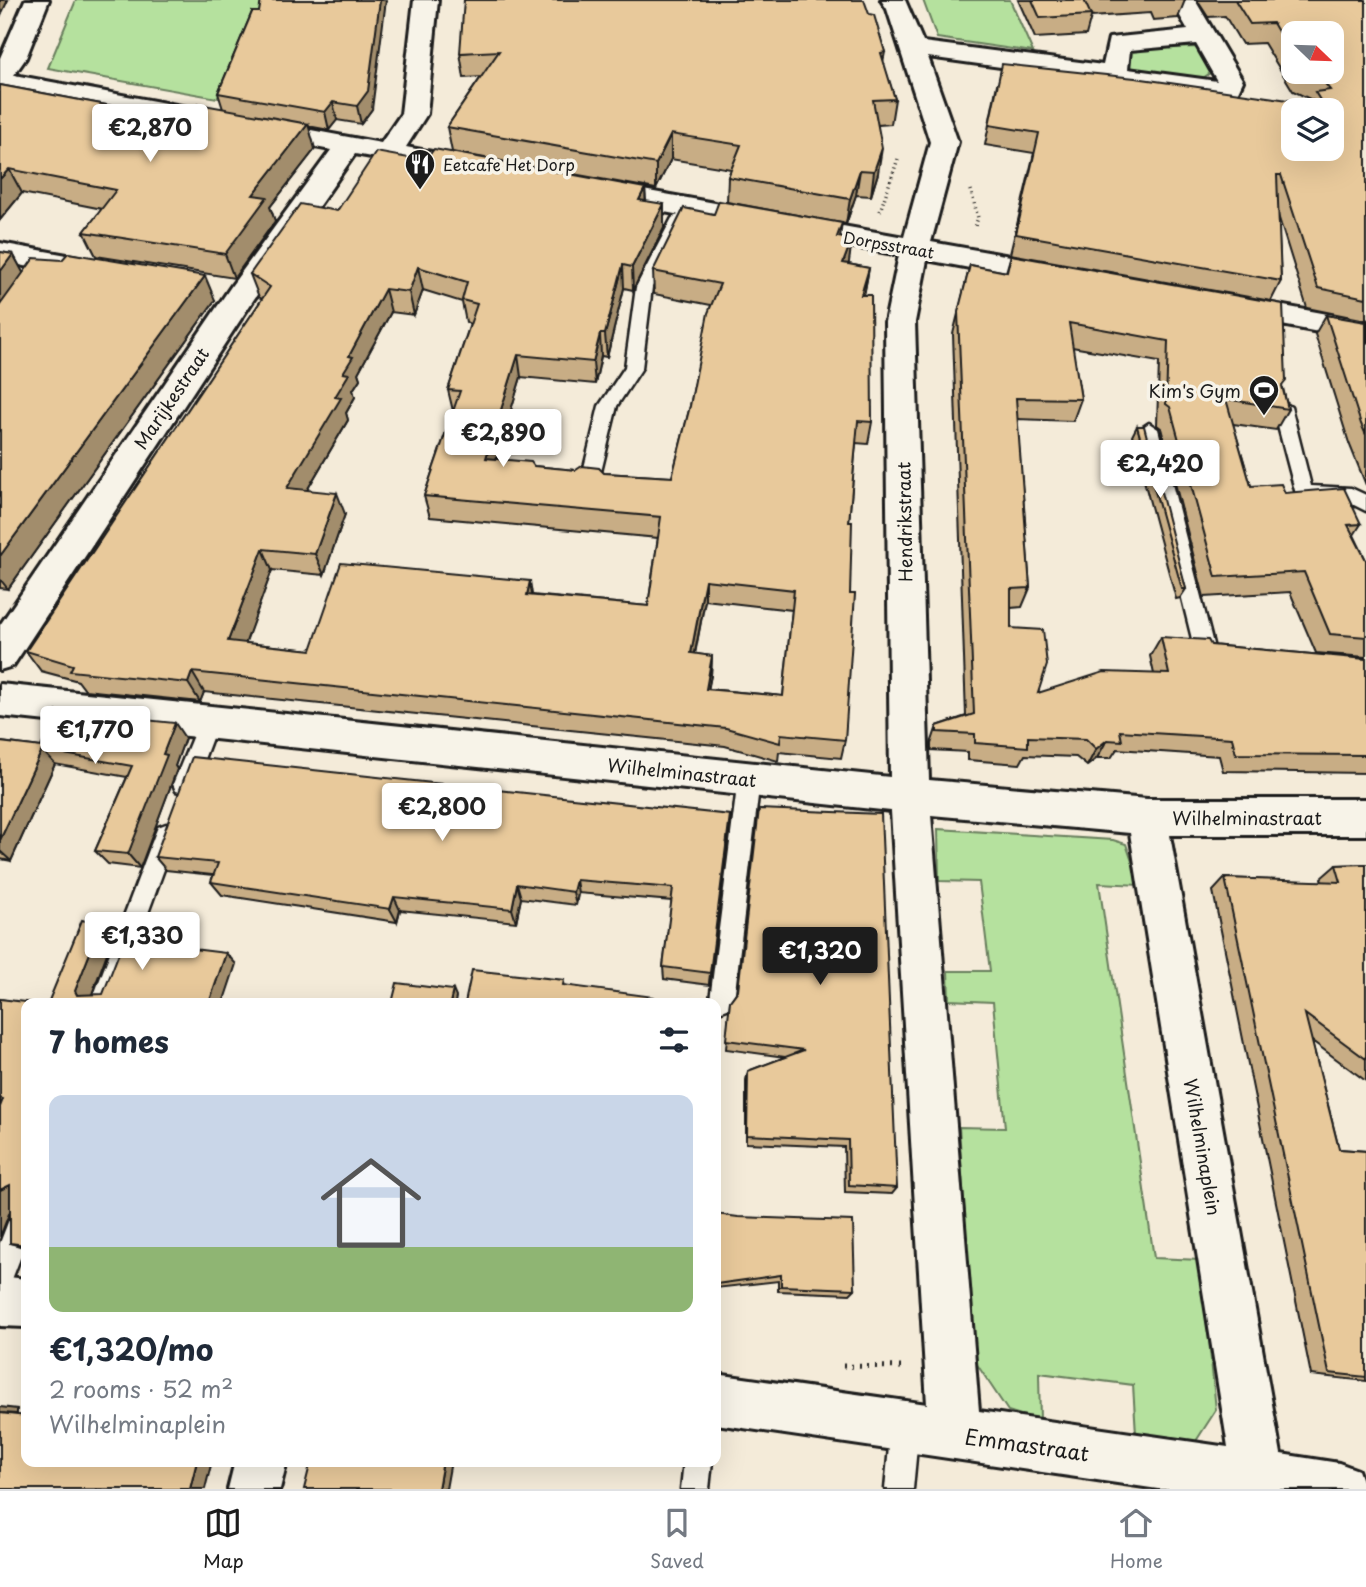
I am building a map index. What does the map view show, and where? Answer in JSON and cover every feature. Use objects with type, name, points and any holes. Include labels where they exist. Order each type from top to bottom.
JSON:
[{"type":"street","points":[[37,0],[13,58],[0,79],[510,175]]},
{"type":"street","points":[[388,153],[414,114],[426,0]]},
{"type":"street","name":"Hendrikstraat","points":[[893,0],[944,142],[915,248],[900,322],[910,796]]},
{"type":"street","points":[[913,50],[931,49],[1115,73],[1239,93],[1183,0]]},
{"type":"street","points":[[1115,73],[1118,43],[1206,36]]},
{"type":"street","name":"Marijkestraat","points":[[0,654],[230,290],[348,145]]},
{"type":"street","name":"Dorpsstraat","points":[[564,185],[1092,281]]},
{"type":"street","points":[[0,252],[45,268],[113,272]]},
{"type":"street","points":[[1202,301],[1366,331]]},
{"type":"street","name":"Wilhelminastraat","points":[[0,700],[910,796],[1147,817],[1366,817]]},
{"type":"street","points":[[910,796],[955,1433]]},
{"type":"street","name":"Wilhelminaplein","points":[[1147,817],[1260,1483]]},
{"type":"street","points":[[0,1301],[21,1303]]},
{"type":"street","name":"Emmastraat","points":[[721,1400],[955,1433],[1260,1483],[1339,1489]]},
{"type":"street","points":[[254,1489],[260,1467]]},
{"type":"lane","points":[[592,476],[608,406],[618,385],[633,368],[644,287],[686,207]]},
{"type":"lane","points":[[1282,407],[1303,493],[1351,495],[1366,504]]},
{"type":"lane","points":[[1149,429],[1206,655],[1232,657]]},
{"type":"lane","points":[[105,998],[208,722]]},
{"type":"lane","points":[[722,1000],[749,779]]},
{"type":"lane","points":[[0,1278],[21,1221]]},
{"type":"lane","points":[[899,1489],[905,1426]]},
{"type":"lane","points":[[695,1489],[697,1467]]},
{"type":"green space","points":[[76,0],[266,0],[245,65],[217,98],[48,68]]},
{"type":"green space","points":[[923,0],[1010,0],[1033,52],[937,38]]},
{"type":"green space","points":[[1199,47],[1213,71],[1203,78],[1129,69],[1129,49]]},
{"type":"green space","points":[[938,829],[1113,840],[1126,844],[1140,885],[1099,883],[1154,1258],[1201,1260],[1216,1410],[1196,1441],[1136,1434],[1133,1385],[1039,1373],[1040,1421],[1008,1411],[974,1360],[959,1127],[1005,1128],[993,1002],[949,1000],[948,971],[990,971],[979,882],[939,881]]},
{"type":"building","points":[[261,0],[380,0],[368,91],[357,106],[333,102],[325,112],[218,93],[252,12],[259,12]]},
{"type":"building","points":[[464,0],[864,0],[869,14],[874,15],[885,52],[881,53],[895,99],[873,100],[882,148],[874,171],[860,170],[850,199],[728,177],[741,145],[671,134],[656,164],[447,127],[499,51],[460,53]]},
{"type":"building","points":[[1032,0],[1084,0],[1091,15],[1040,18]]},
{"type":"building","points":[[1235,0],[1366,0],[1366,298],[1318,288],[1281,175],[1277,175],[1281,281],[1016,234],[1039,133],[989,125],[1002,64],[1135,78],[1281,99],[1281,161],[1344,161],[1344,98],[1319,98],[1315,92],[1330,90],[1325,84],[1344,84],[1344,21],[1281,21],[1281,37],[1273,23],[1250,24]]},
{"type":"building","points":[[0,85],[186,120],[199,104],[308,124],[253,195],[267,197],[225,254],[84,232],[116,190],[9,169],[0,179]]},
{"type":"building","points":[[434,149],[645,188],[639,200],[664,204],[632,267],[623,265],[605,334],[600,334],[593,362],[518,355],[486,458],[531,462],[534,466],[576,470],[582,466],[599,468],[604,473],[672,477],[690,406],[708,313],[720,284],[653,271],[684,208],[714,214],[719,201],[842,223],[837,237],[852,239],[843,263],[869,268],[861,295],[871,295],[872,422],[858,421],[849,522],[852,522],[850,594],[855,594],[845,740],[781,734],[780,743],[726,728],[192,672],[188,683],[70,671],[73,665],[26,651],[270,287],[250,274],[300,204],[337,211],[376,152],[425,161]],"holes":[[[418,267],[467,282],[462,300],[477,304],[448,390],[460,391],[424,496],[661,517],[648,606],[527,595],[530,581],[341,563],[311,650],[228,641],[263,549],[315,554],[337,493],[287,488],[341,398],[335,397],[349,374],[343,373],[353,357],[349,356],[385,289],[409,292]],[[705,580],[794,590],[783,696],[706,689],[712,656],[691,653]]]},
{"type":"building","points":[[0,252],[13,254],[0,272]]},
{"type":"building","points":[[68,253],[205,276],[0,556],[0,305],[34,258],[62,260]]},
{"type":"building","points":[[1011,255],[1283,304],[1286,381],[1282,386],[1288,409],[1226,399],[1251,486],[1281,484],[1285,493],[1344,488],[1361,524],[1348,525],[1366,560],[1366,637],[1330,634],[1304,572],[1216,577],[1170,407],[1166,404],[1168,341],[1069,323],[1081,399],[1016,398],[1030,588],[1011,589],[1011,628],[1043,630],[1047,665],[1038,693],[1104,672],[1169,674],[1161,637],[1208,640],[1211,645],[1366,659],[1366,755],[1236,754],[1232,738],[1120,731],[1122,741],[1107,740],[1096,749],[1086,739],[1028,737],[1028,747],[975,743],[975,734],[937,732],[937,726],[974,714],[958,312],[970,265],[1007,272]]},
{"type":"building","points":[[1326,315],[1366,322],[1366,435],[1361,424]]},
{"type":"building","points":[[1137,426],[1144,426],[1186,589],[1182,589]]},
{"type":"building","points":[[57,711],[175,723],[163,754],[167,755],[128,854],[95,851],[132,766],[42,750],[0,840],[0,742],[41,747]]},
{"type":"building","points":[[192,757],[730,815],[710,973],[663,967],[673,888],[576,880],[573,892],[517,884],[512,909],[394,897],[390,909],[211,882],[218,863],[155,857]]},
{"type":"building","points":[[759,809],[881,814],[897,1188],[849,1185],[848,1140],[747,1135],[748,1071],[804,1050],[726,1040],[730,1001],[738,990]]},
{"type":"building","points":[[1366,864],[1366,1059],[1305,1014],[1339,1149],[1366,1151],[1366,1377],[1329,1373],[1225,878],[1341,882],[1336,865]]},
{"type":"building","points":[[82,920],[101,925],[75,991],[77,995],[103,994],[127,932],[193,949],[226,953],[211,998],[50,998]]},
{"type":"building","points":[[472,970],[564,980],[563,985],[654,997],[654,998],[466,998]]},
{"type":"building","points":[[397,983],[453,990],[451,998],[393,998]]},
{"type":"building","points":[[0,999],[21,1002],[21,1244],[10,1243],[10,1185],[0,1190],[0,1107],[3,1099],[0,1098]]},
{"type":"building","points":[[721,1215],[853,1221],[855,1289],[781,1286],[781,1275],[721,1283]]},
{"type":"building","points":[[0,1413],[21,1415],[21,1467],[196,1467],[190,1489],[0,1489]]},
{"type":"building","points":[[310,1467],[442,1467],[438,1489],[304,1489]]},
{"type":"place","name":"Eetcafe Het Dorp","points":[[420,191]]},
{"type":"place","name":"Kim's Gym","points":[[1264,417]]}]
